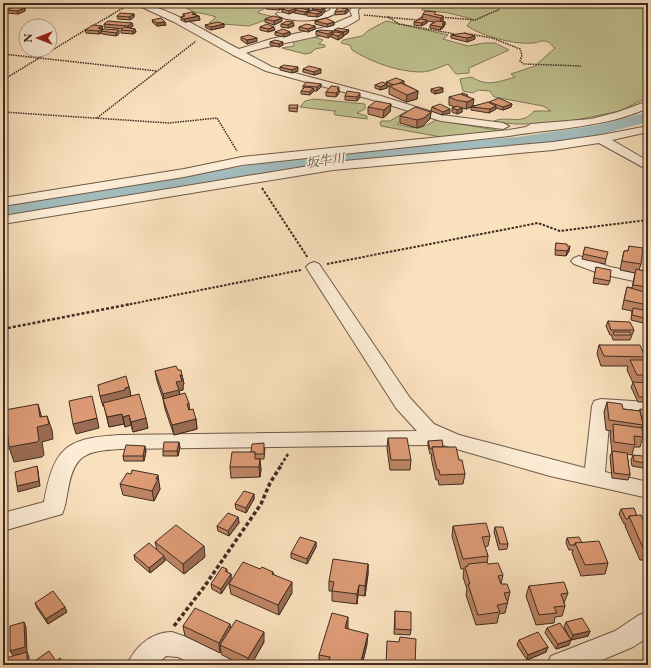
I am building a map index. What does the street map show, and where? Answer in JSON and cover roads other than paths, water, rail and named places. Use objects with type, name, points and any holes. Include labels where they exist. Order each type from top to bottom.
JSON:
[{"type":"street","points":[[3,10],[18,3]]},
{"type":"street","points":[[137,3],[177,20],[236,53],[269,69],[376,98],[441,118],[513,127],[542,127]]},
{"type":"street","points":[[236,53],[271,42],[309,35],[348,22],[355,19],[356,16],[354,10],[361,3]]},
{"type":"street","points":[[280,14],[312,19],[328,16],[334,11],[335,5],[322,7]]},
{"type":"street","points":[[287,30],[309,35]]},
{"type":"street","points":[[3,202],[243,163],[509,133],[542,127],[582,123],[616,116],[639,109],[648,104]]},
{"type":"street","points":[[3,220],[333,166],[456,156],[601,139],[648,129]]},
{"type":"street","points":[[601,139],[648,166]]},
{"type":"street","points":[[243,163],[254,179]]},
{"type":"street","points":[[579,261],[606,271],[648,279]]},
{"type":"street","points":[[314,267],[403,403],[427,429],[437,435],[460,444],[594,479],[648,490]]},
{"type":"street","points":[[594,479],[601,406],[648,409]]},
{"type":"street","points":[[3,522],[54,508],[64,463],[70,455],[78,449],[90,446],[112,443],[427,438],[437,435]]},
{"type":"street","points":[[560,665],[624,639],[648,623]]},
{"type":"street","points":[[140,665],[150,652],[167,643],[219,665]]},
{"type":"waterway","name":"坂牛川","points":[[3,211],[268,168],[362,155],[518,142],[598,130],[648,117]]}]
